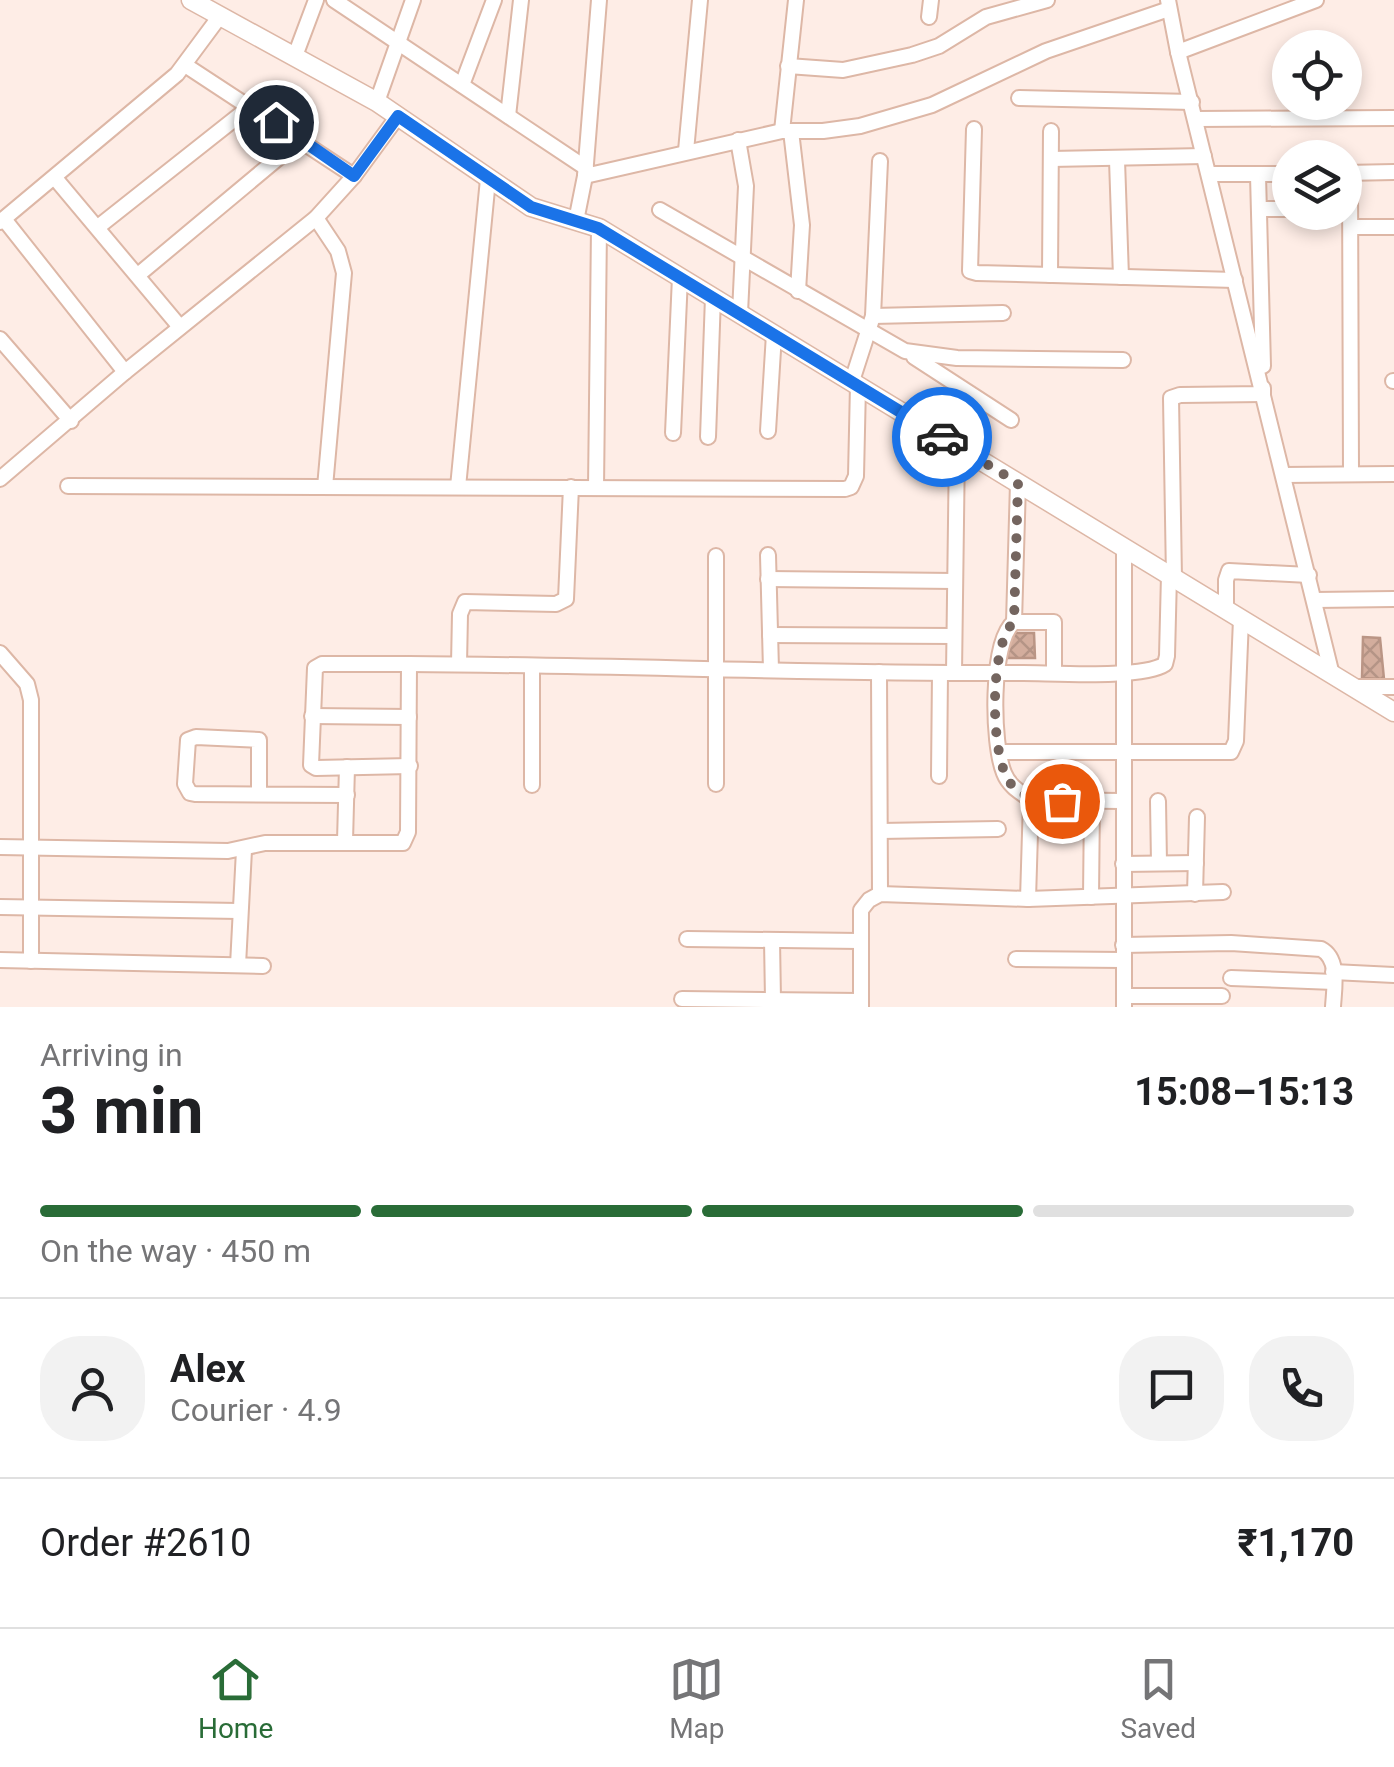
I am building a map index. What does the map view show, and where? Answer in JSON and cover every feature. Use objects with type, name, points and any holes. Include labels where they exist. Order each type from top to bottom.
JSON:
[{"type":"street","points":[[191,0],[377,102],[531,207],[598,228],[1394,712]]},
{"type":"street","points":[[295,56],[316,0]]},
{"type":"street","points":[[334,0],[585,172],[786,131],[846,129],[932,105],[1046,51],[1169,5],[1332,675]]},
{"type":"street","points":[[377,102],[413,0]]},
{"type":"street","points":[[462,85],[494,0]]},
{"type":"street","points":[[508,116],[521,0]]},
{"type":"street","points":[[576,221],[585,172],[599,0]]},
{"type":"street","points":[[686,151],[700,0]]},
{"type":"street","points":[[796,0],[786,131],[802,225],[798,290]]},
{"type":"street","points":[[929,17],[931,0]]},
{"type":"street","points":[[788,66],[843,70],[912,54],[939,46],[1002,6],[1047,0]]},
{"type":"street","points":[[1178,52],[1316,0]]},
{"type":"street","points":[[125,372],[2,221],[185,65],[220,16]]},
{"type":"street","points":[[185,65],[354,176]]},
{"type":"street","points":[[1019,98],[1192,102]]},
{"type":"street","points":[[98,227],[250,106]]},
{"type":"street","points":[[0,479],[316,218],[354,176],[398,116]]},
{"type":"street","points":[[1196,120],[1394,118]]},
{"type":"street","points":[[974,128],[970,270],[978,274],[1236,280]]},
{"type":"street","points":[[1050,275],[1051,131]]},
{"type":"street","points":[[138,275],[301,139]]},
{"type":"street","points":[[738,140],[746,186],[740,313]]},
{"type":"street","points":[[1050,158],[1204,156]]},
{"type":"street","points":[[1117,160],[1120,277]]},
{"type":"street","points":[[68,486],[851,487],[856,476],[855,383],[874,316],[880,161]]},
{"type":"street","points":[[1362,172],[1394,172]]},
{"type":"street","points":[[1209,174],[1272,175]]},
{"type":"street","points":[[1258,175],[1263,394]]},
{"type":"street","points":[[55,178],[180,327]]},
{"type":"street","points":[[458,487],[488,179]]},
{"type":"street","points":[[1259,209],[1272,209]]},
{"type":"street","points":[[660,210],[905,351],[1012,420]]},
{"type":"street","points":[[316,218],[338,252],[344,273],[325,487]]},
{"type":"street","points":[[1362,227],[1394,227]]},
{"type":"street","points":[[596,488],[598,228]]},
{"type":"street","points":[[1351,230],[1352,474]]},
{"type":"street","points":[[673,433],[680,277]]},
{"type":"street","points":[[708,437],[713,297]]},
{"type":"street","points":[[874,316],[1004,313]]},
{"type":"street","points":[[768,431],[774,334]]},
{"type":"street","points":[[0,338],[6,356],[71,421]]},
{"type":"street","points":[[905,351],[956,358],[1122,360]]},
{"type":"street","points":[[410,766],[316,768],[311,764],[313,676],[319,664],[995,673],[1123,672],[1166,664],[1171,577],[1171,398],[1180,394],[1263,394]]},
{"type":"street","points":[[938,776],[954,636],[956,446]]},
{"type":"street","points":[[1283,475],[1394,474]]},
{"type":"street","points":[[1014,622],[1018,483]]},
{"type":"street","points":[[459,664],[460,614],[465,602],[556,604],[566,599],[571,487]]},
{"type":"street","points":[[1124,548],[1124,1002],[1222,996]]},
{"type":"street","points":[[768,554],[771,670]]},
{"type":"street","points":[[716,556],[716,784]]},
{"type":"street","points":[[999,752],[1231,752],[1236,741],[1233,615],[1226,580],[1229,571],[1308,574]]},
{"type":"street","points":[[768,579],[955,581]]},
{"type":"street","points":[[1315,600],[1394,599]]},
{"type":"street","points":[[1054,672],[1054,622],[1014,622],[1005,629],[995,673],[999,752],[1006,778],[1031,800],[1122,802]]},
{"type":"street","points":[[770,635],[954,636]]},
{"type":"street","points":[[0,653],[19,672],[32,700],[31,961]]},
{"type":"street","points":[[0,847],[244,850],[265,843],[403,843],[408,832],[410,664]]},
{"type":"street","points":[[532,667],[532,785]]},
{"type":"street","points":[[879,672],[880,894]]},
{"type":"street","points":[[1352,686],[1394,688]]},
{"type":"street","points":[[312,716],[408,717]]},
{"type":"street","points":[[259,794],[258,740],[188,740],[186,784],[190,793],[259,794],[347,795]]},
{"type":"street","points":[[345,841],[347,767]]},
{"type":"street","points":[[1028,899],[1031,800]]},
{"type":"street","points":[[1090,897],[1092,801]]},
{"type":"street","points":[[1158,801],[1159,863]]},
{"type":"street","points":[[1195,894],[1197,817]]},
{"type":"street","points":[[880,830],[998,829]]},
{"type":"street","points":[[238,965],[244,850]]},
{"type":"street","points":[[1123,864],[1196,863]]},
{"type":"street","points":[[682,999],[860,1004],[861,910],[880,894],[1028,899],[1223,892]]},
{"type":"street","points":[[0,907],[239,911]]},
{"type":"street","points":[[687,939],[860,941]]},
{"type":"street","points":[[772,940],[772,1000]]},
{"type":"street","points":[[1016,959],[1231,944],[1314,947],[1330,954],[1333,1007]]},
{"type":"street","points":[[0,960],[263,966]]},
{"type":"street","points":[[1231,978],[1394,974]]},
{"type":"building","points":[[1008,633],[1034,633],[1035,658],[1008,658]]},
{"type":"building","points":[[1363,637],[1380,638],[1384,679],[1362,678]]},
{"type":"way so far","points":[[942,437],[1018,483],[1014,622],[1005,629],[995,673],[999,752],[1006,778],[1031,800],[1062,801]]},
{"type":"route","points":[[276,122],[354,176],[398,116],[531,207],[598,228],[942,437]]}]
